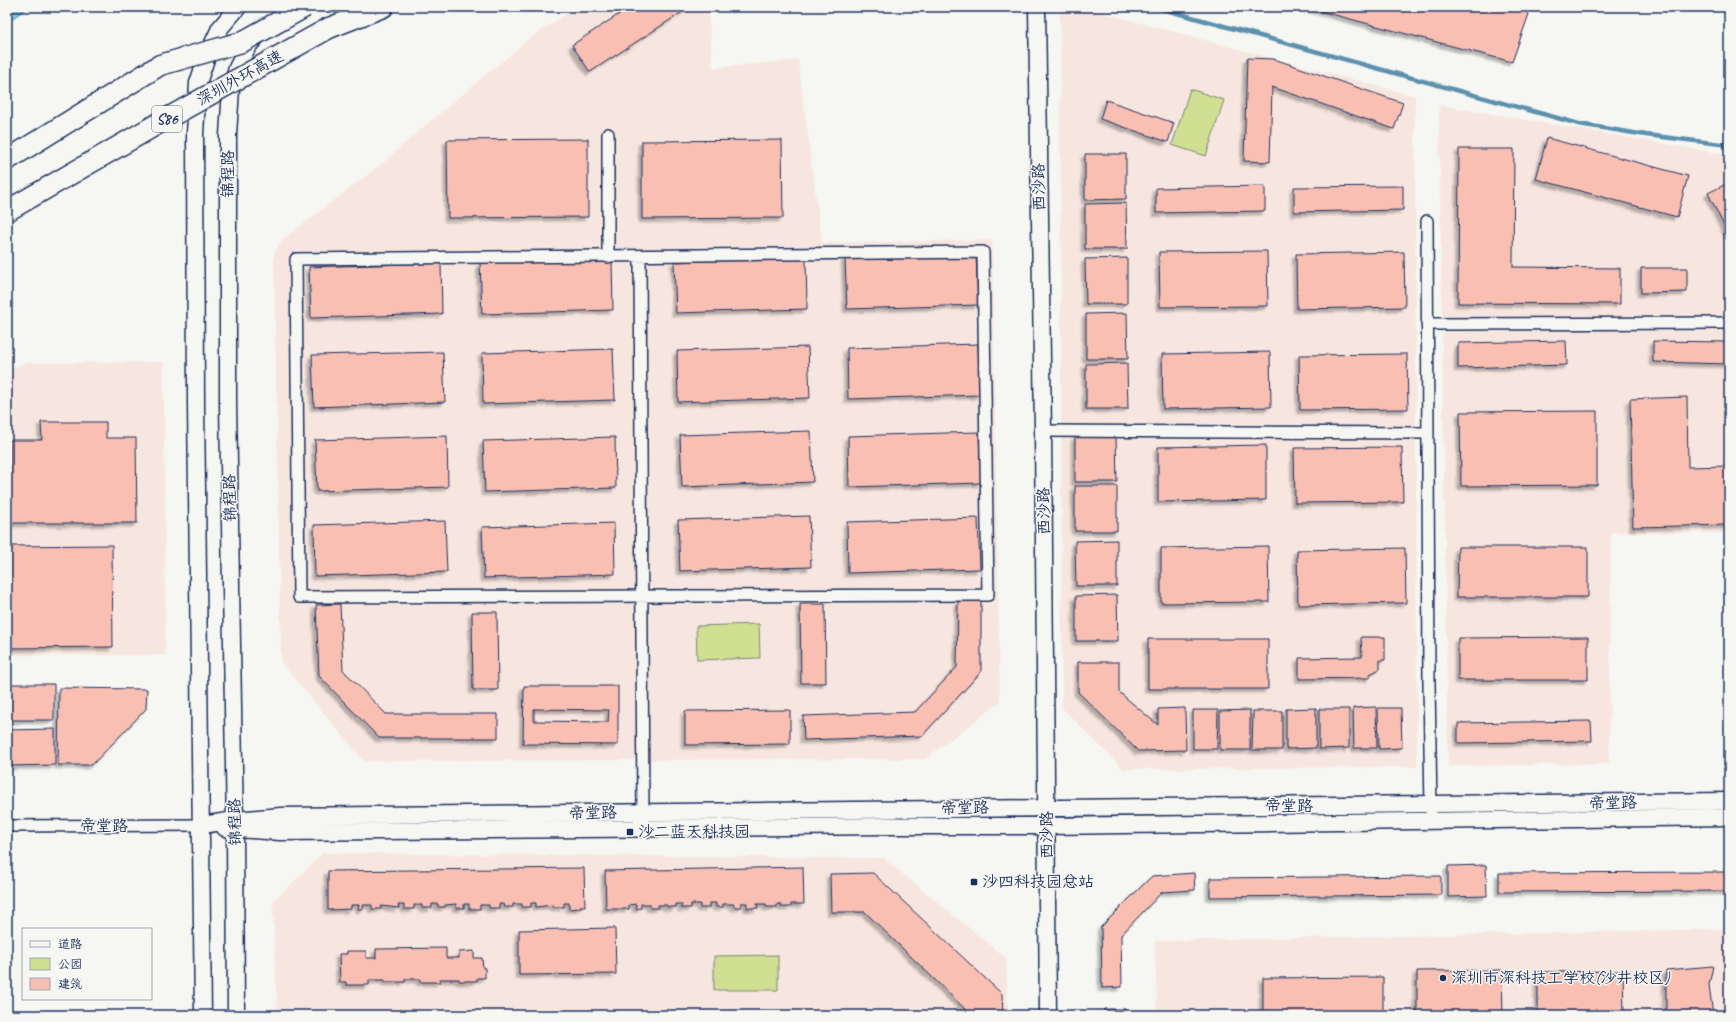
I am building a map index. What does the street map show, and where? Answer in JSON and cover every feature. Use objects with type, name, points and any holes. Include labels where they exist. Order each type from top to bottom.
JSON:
[{"type":"highway","name":"深圳外环高速","points":[[7,160],[160,65],[242,42],[305,7]]},
{"type":"highway","name":"深圳外环高速","points":[[7,211],[329,28],[370,7]]},
{"type":"highway","points":[[329,28],[383,7]]},
{"type":"street","name":"锦程路","points":[[203,1015],[196,403],[195,134],[198,84],[207,56],[220,28],[238,7]]},
{"type":"street","name":"锦程路","points":[[236,1015],[235,825],[228,402],[228,135],[231,89],[237,68],[248,46],[262,30],[295,7]]},
{"type":"street","name":"西沙路","points":[[1036,7],[1043,431],[1048,1015]]},
{"type":"street","points":[[608,134],[608,257]]},
{"type":"street","points":[[1427,221],[1431,822]]},
{"type":"street","points":[[984,252],[988,595],[299,597],[296,259],[608,257],[984,252]]},
{"type":"street","points":[[640,256],[643,828]]},
{"type":"street","points":[[1427,324],[1729,323]]},
{"type":"street","points":[[1043,431],[1428,432]]},
{"type":"street","name":"帝堂路","points":[[235,825],[281,816],[1729,801]]},
{"type":"street","name":"帝堂路","points":[[7,826],[235,825],[280,832],[887,826],[1047,826],[1729,818]]},
{"type":"shaded area","points":[[577,7],[708,7],[713,68],[798,60],[822,243],[992,240],[1000,702],[925,759],[364,761],[281,662],[274,253],[282,240],[383,163],[529,39]]},
{"type":"shaded area","points":[[1060,7],[1080,7],[1415,96],[1417,767],[1123,769],[1062,708]]},
{"type":"shaded area","points":[[1439,105],[1729,155],[1729,533],[1611,532],[1609,764],[1448,766]]},
{"type":"shaded area","points":[[164,362],[165,655],[7,655],[7,372],[25,363]]},
{"type":"shaded area","points":[[323,853],[883,858],[1006,958],[1008,1015],[277,1015],[273,902]]},
{"type":"shaded area","name":"深圳市深科技工学校(沙井校区)","points":[[1729,929],[1729,1015],[1157,1015],[1155,941]]},
{"type":"green space","points":[[1190,89],[1224,100],[1206,156],[1172,145]]},
{"type":"green space","points":[[759,624],[760,658],[697,660],[696,626]]},
{"type":"green space","points":[[778,955],[778,990],[714,990],[714,956]]},
{"type":"water","points":[[7,7],[28,7],[7,23]]},
{"type":"building","points":[[630,7],[690,7],[590,72],[572,45]]},
{"type":"building","points":[[1305,7],[1517,7],[1529,14],[1512,62]]},
{"type":"building","points":[[1247,58],[1274,59],[1403,103],[1394,129],[1272,87],[1270,162],[1244,161]]},
{"type":"building","points":[[1106,100],[1174,123],[1168,142],[1100,119]]},
{"type":"building","points":[[1547,138],[1688,176],[1677,217],[1536,179]]},
{"type":"building","points":[[588,139],[588,217],[448,218],[447,140]]},
{"type":"building","points":[[782,140],[783,218],[642,219],[642,141]]},
{"type":"building","points":[[1459,149],[1514,149],[1513,267],[1620,268],[1620,304],[1458,303]]},
{"type":"building","points":[[1085,154],[1126,154],[1126,199],[1085,200]]},
{"type":"building","points":[[1728,183],[1729,185],[1729,236],[1708,193]]},
{"type":"building","points":[[1265,186],[1265,211],[1156,213],[1156,188]]},
{"type":"building","points":[[1403,186],[1403,210],[1294,212],[1294,187]]},
{"type":"building","points":[[1126,203],[1127,249],[1085,249],[1085,204]]},
{"type":"building","points":[[1267,251],[1268,306],[1160,307],[1159,252]]},
{"type":"building","points":[[1404,252],[1405,307],[1297,309],[1296,254]]},
{"type":"building","points":[[976,254],[978,305],[847,309],[845,258]]},
{"type":"building","points":[[806,258],[807,309],[676,313],[674,262]]},
{"type":"building","points":[[1127,258],[1127,304],[1086,304],[1085,259]]},
{"type":"building","points":[[612,259],[613,310],[482,314],[480,263]]},
{"type":"building","points":[[441,263],[442,314],[311,318],[309,267]]},
{"type":"building","points":[[1641,268],[1687,268],[1687,292],[1641,293]]},
{"type":"building","points":[[1127,313],[1128,359],[1086,359],[1086,314]]},
{"type":"building","points":[[1566,341],[1567,365],[1458,368],[1458,343]]},
{"type":"building","points":[[1653,341],[1729,342],[1729,364],[1653,362]]},
{"type":"building","points":[[978,344],[980,395],[848,399],[847,348]]},
{"type":"building","points":[[808,347],[810,398],[678,402],[677,351]]},
{"type":"building","points":[[613,349],[615,400],[483,404],[482,353]]},
{"type":"building","points":[[443,352],[445,402],[314,407],[312,355]]},
{"type":"building","points":[[1270,352],[1271,407],[1163,409],[1162,354]]},
{"type":"building","points":[[1407,354],[1408,409],[1300,410],[1299,355]]},
{"type":"building","points":[[1127,363],[1128,409],[1086,409],[1086,364]]},
{"type":"building","points":[[1687,397],[1688,467],[1729,466],[1729,525],[1633,527],[1630,399]]},
{"type":"building","points":[[1597,411],[1597,485],[1461,486],[1460,412]]},
{"type":"building","points":[[41,422],[106,422],[106,438],[136,438],[137,523],[10,523],[10,440],[42,440]]},
{"type":"building","points":[[811,431],[813,482],[682,487],[680,435]]},
{"type":"building","points":[[979,432],[981,483],[849,487],[848,436]]},
{"type":"building","points":[[447,436],[448,487],[317,491],[315,440]]},
{"type":"building","points":[[1116,436],[1117,482],[1075,482],[1075,437]]},
{"type":"building","points":[[615,437],[616,488],[485,492],[483,441]]},
{"type":"building","points":[[1266,445],[1266,500],[1158,502],[1158,447]]},
{"type":"building","points":[[1402,447],[1403,502],[1295,503],[1294,448]]},
{"type":"building","points":[[1075,486],[1117,486],[1117,531],[1075,531]]},
{"type":"building","points":[[809,516],[811,567],[680,571],[678,520]]},
{"type":"building","points":[[978,518],[980,569],[848,573],[847,522]]},
{"type":"building","points":[[445,521],[447,572],[315,576],[314,525]]},
{"type":"building","points":[[614,523],[615,574],[484,578],[482,527]]},
{"type":"building","points":[[1117,540],[1117,586],[1076,586],[1075,541]]},
{"type":"building","points":[[112,545],[113,647],[7,648],[7,546]]},
{"type":"building","points":[[1268,546],[1269,602],[1161,603],[1161,548]]},
{"type":"building","points":[[1458,547],[1588,547],[1588,597],[1457,597]]},
{"type":"building","points":[[1405,548],[1406,603],[1298,605],[1297,550]]},
{"type":"building","points":[[1117,595],[1118,641],[1076,641],[1076,596]]},
{"type":"building","points":[[958,601],[981,601],[981,672],[922,736],[804,740],[803,716],[915,712],[957,667]]},
{"type":"building","points":[[340,604],[343,670],[386,714],[498,714],[498,738],[379,738],[319,676],[316,605]]},
{"type":"building","points":[[800,604],[825,604],[826,683],[801,683]]},
{"type":"building","points":[[472,612],[497,612],[498,690],[473,690]]},
{"type":"building","points":[[1361,637],[1385,637],[1385,660],[1380,660],[1380,669],[1370,674],[1370,678],[1299,679],[1299,658],[1362,657]]},
{"type":"building","points":[[1588,637],[1588,680],[1458,680],[1458,638]]},
{"type":"building","points":[[1148,639],[1268,639],[1268,689],[1148,689]]},
{"type":"building","points":[[1078,662],[1119,662],[1119,692],[1158,725],[1158,709],[1185,708],[1186,750],[1138,751],[1078,692]]},
{"type":"building","points":[[7,684],[54,684],[54,720],[7,720]]},
{"type":"building","points":[[524,686],[618,686],[618,745],[523,744]],"holes":[[[534,709],[609,710],[608,722],[534,721]]]},
{"type":"building","points":[[59,688],[147,689],[146,709],[92,765],[58,765]]},
{"type":"building","points":[[1376,707],[1377,748],[1354,748],[1353,708]]},
{"type":"building","points":[[1316,708],[1316,748],[1286,749],[1286,709]]},
{"type":"building","points":[[1378,708],[1401,708],[1402,748],[1379,749]]},
{"type":"building","points":[[1319,709],[1349,709],[1349,748],[1319,749]]},
{"type":"building","points":[[790,710],[790,744],[685,745],[685,711]]},
{"type":"building","points":[[1193,710],[1218,710],[1217,749],[1193,749]]},
{"type":"building","points":[[1250,710],[1250,750],[1220,750],[1220,711]]},
{"type":"building","points":[[1253,711],[1282,711],[1282,750],[1252,750]]},
{"type":"building","points":[[1591,721],[1592,741],[1458,743],[1458,723]]},
{"type":"building","points":[[55,729],[55,765],[7,766],[7,730]]},
{"type":"building","points":[[1486,865],[1487,896],[1448,897],[1448,866]]},
{"type":"building","points":[[803,867],[804,904],[791,904],[791,907],[781,907],[781,904],[777,904],[777,907],[766,907],[766,904],[757,904],[758,908],[747,908],[747,903],[741,903],[741,907],[734,907],[734,904],[723,904],[723,907],[716,907],[716,903],[709,903],[709,908],[700,908],[700,904],[691,904],[691,908],[681,908],[682,904],[676,904],[676,907],[658,905],[658,908],[650,908],[650,904],[641,904],[641,908],[636,909],[636,904],[629,905],[629,909],[606,909],[605,871]]},
{"type":"building","points":[[584,868],[585,906],[580,906],[580,908],[569,909],[569,903],[564,903],[564,907],[553,907],[553,905],[536,907],[536,903],[531,903],[531,907],[522,907],[522,904],[513,904],[513,907],[504,907],[503,904],[499,904],[499,908],[489,908],[489,905],[480,905],[480,909],[469,909],[469,904],[464,904],[464,908],[456,908],[456,904],[438,907],[438,904],[432,904],[432,908],[422,908],[422,905],[414,905],[414,909],[404,909],[404,905],[398,905],[399,908],[381,906],[381,909],[372,909],[372,905],[363,905],[363,909],[358,909],[359,905],[351,905],[351,909],[328,910],[328,871]]},
{"type":"building","points":[[1729,872],[1729,891],[1499,892],[1499,873]]},
{"type":"building","points":[[873,873],[1002,994],[1003,1015],[967,1015],[967,1011],[865,912],[831,912],[830,874]]},
{"type":"building","points":[[1194,873],[1195,890],[1162,892],[1121,935],[1122,987],[1102,988],[1101,927],[1152,876]]},
{"type":"building","points":[[1441,876],[1441,895],[1210,897],[1210,878]]},
{"type":"building","points":[[615,928],[616,974],[519,975],[519,930]]},
{"type":"building","points":[[446,948],[446,958],[459,958],[459,952],[474,951],[474,958],[482,958],[483,968],[485,968],[485,978],[477,978],[477,981],[440,979],[440,982],[420,982],[420,979],[405,979],[405,982],[369,980],[369,985],[346,985],[346,982],[340,982],[339,954],[347,954],[347,951],[366,951],[366,958],[376,958],[376,949]]},
{"type":"building","points":[[1713,966],[1709,985],[1713,1015],[1666,1015],[1666,970]]},
{"type":"building","points":[[1502,970],[1503,1015],[1417,1015],[1417,971]]},
{"type":"building","points":[[1623,971],[1624,1015],[1538,1015],[1538,972]]},
{"type":"building","points":[[1383,977],[1383,1015],[1263,1015],[1263,978]]},
{"type":"building","points":[[1104,1009],[1125,1009],[1125,1015],[1104,1015]]},
{"type":"waterway","points":[[1155,7],[1579,124],[1646,135],[1729,145]]},
{"type":"place","name":"沙二蓝天科技园","points":[[630,832]]},
{"type":"place","name":"沙四科技园总站","points":[[974,882]]},
{"type":"place","name":"深圳市深科技工学校(沙井校区)","points":[[1443,978]]}]
